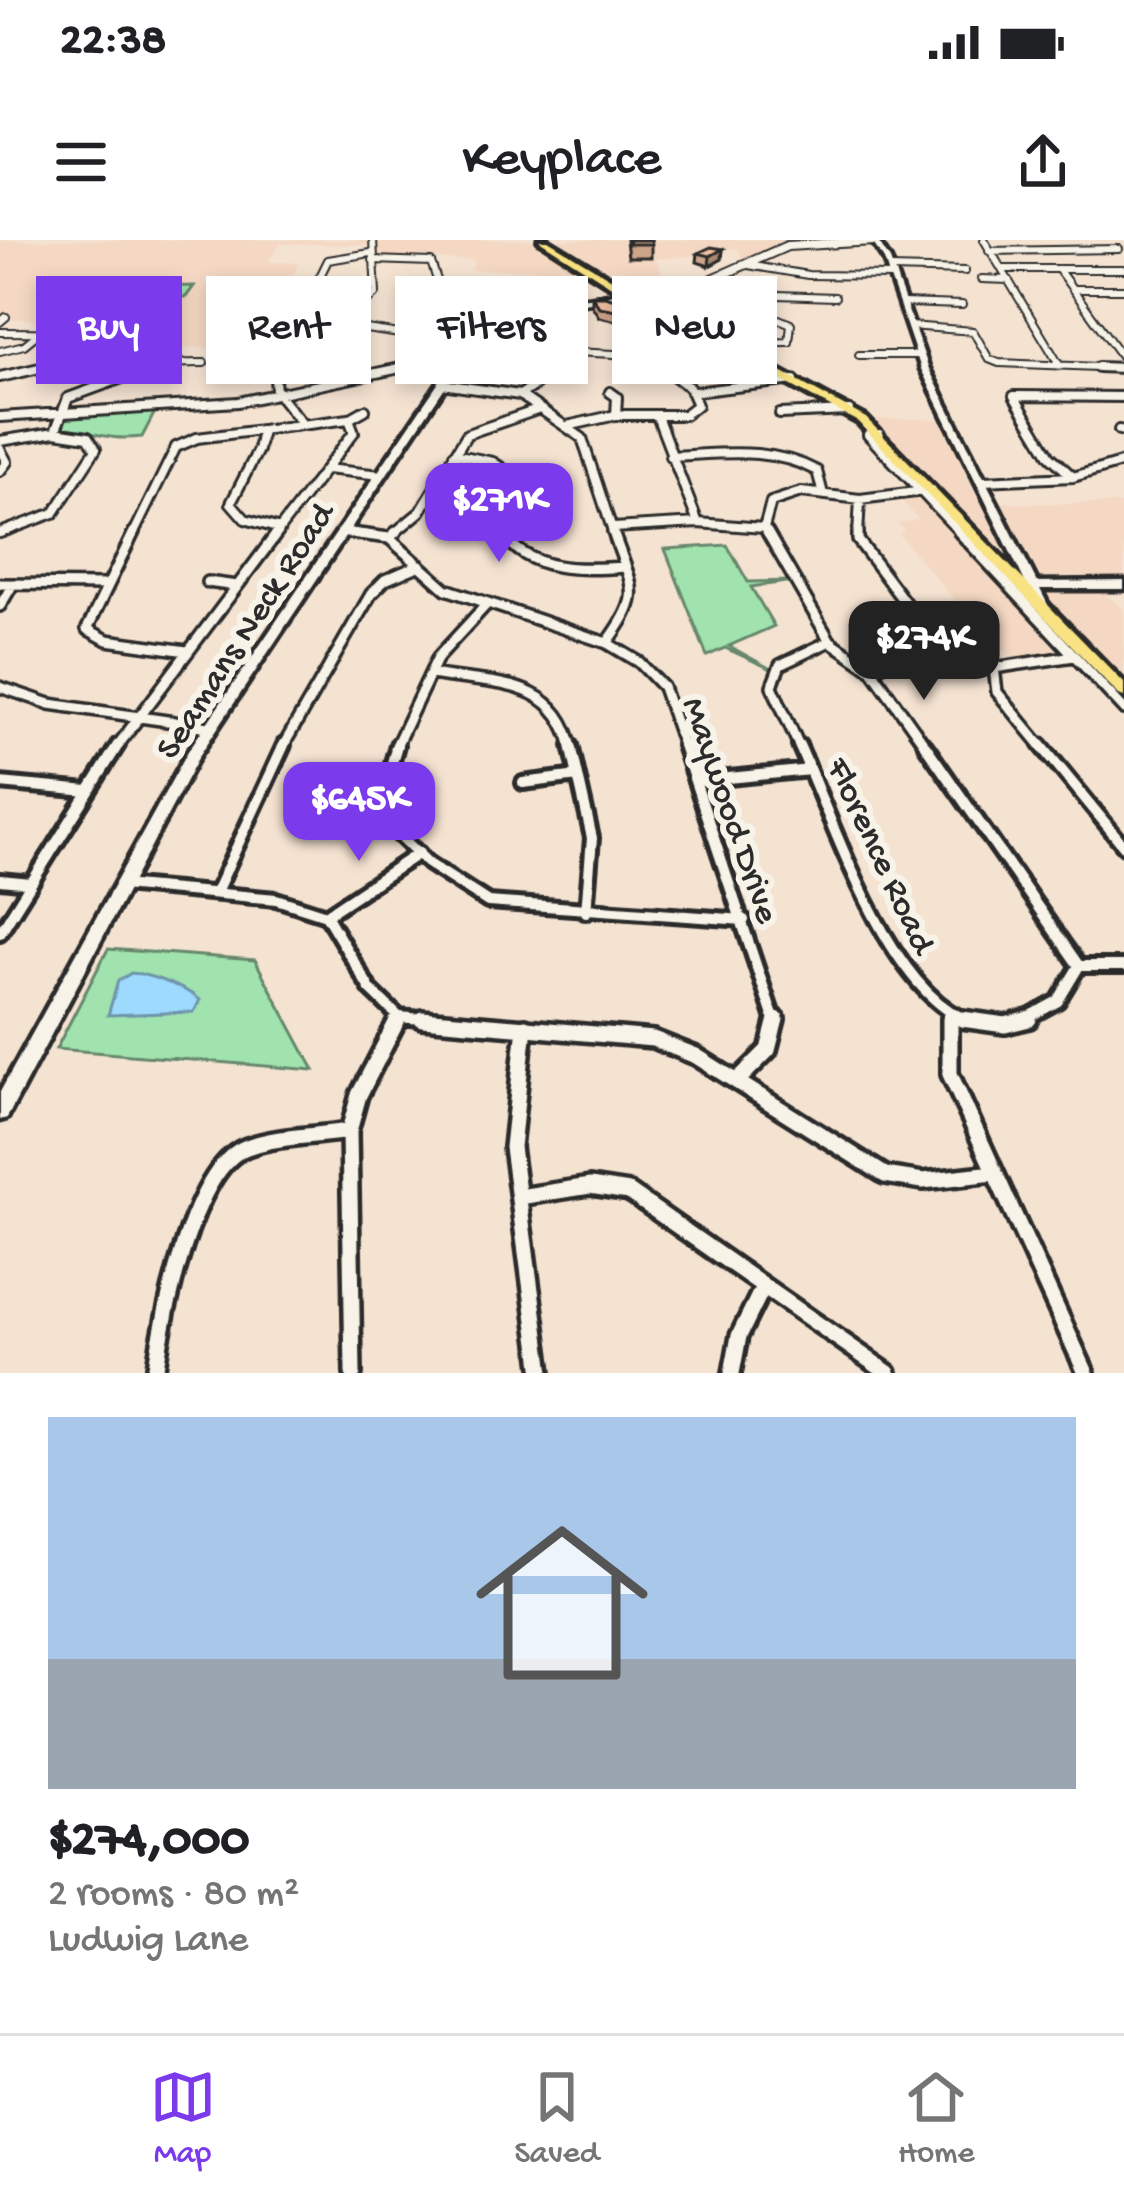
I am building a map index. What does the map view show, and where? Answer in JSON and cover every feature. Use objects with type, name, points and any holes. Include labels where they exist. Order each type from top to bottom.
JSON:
[{"type":"main road","points":[[543,240],[612,283]]},
{"type":"main road","points":[[874,241],[892,272],[920,355],[1028,586]]},
{"type":"main road","points":[[777,371],[879,434],[926,491],[1028,586],[1080,655],[1124,692]]},
{"type":"main road","name":"Seamans Neck Road","points":[[0,1111],[209,728],[442,384]]},
{"type":"main road","points":[[1028,586],[1124,585]]},
{"type":"street","points":[[371,301],[380,282],[372,257],[373,240]]},
{"type":"street","points":[[984,240],[1060,366]]},
{"type":"street","points":[[1104,240],[1121,250]]},
{"type":"street","points":[[716,276],[783,247],[874,241]]},
{"type":"street","points":[[783,247],[796,252]]},
{"type":"street","points":[[989,251],[1121,250]]},
{"type":"street","points":[[321,276],[330,258],[372,257],[429,260],[438,276]]},
{"type":"street","points":[[742,264],[808,274],[965,271]]},
{"type":"street","points":[[1003,269],[1124,269]]},
{"type":"street","points":[[1058,269],[1124,364]]},
{"type":"street","points":[[982,279],[1009,280]]},
{"type":"street","points":[[1073,289],[1124,289]]},
{"type":"street","points":[[777,294],[835,297]]},
{"type":"street","points":[[903,303],[962,305]]},
{"type":"street","points":[[777,321],[791,324],[789,342],[777,342]]},
{"type":"street","points":[[910,326],[973,331],[988,358],[999,363],[1124,364]]},
{"type":"street","points":[[0,332],[36,332]]},
{"type":"street","points":[[0,351],[24,345],[36,335]]},
{"type":"street","points":[[520,394],[549,376],[554,346],[629,353],[694,392],[794,380]]},
{"type":"street","points":[[859,355],[920,355]]},
{"type":"street","points":[[182,363],[204,363]]},
{"type":"street","points":[[0,377],[36,369]]},
{"type":"street","points":[[0,418],[64,409],[238,402],[395,369]]},
{"type":"street","points":[[56,432],[72,395],[107,384]]},
{"type":"street","points":[[275,384],[300,421]]},
{"type":"street","points":[[442,384],[520,394],[587,444],[633,608],[607,644]]},
{"type":"street","points":[[610,392],[617,397],[616,415]]},
{"type":"street","points":[[567,426],[616,415],[694,411],[694,392]]},
{"type":"street","points":[[1073,477],[1050,456],[1015,400],[1017,394],[1124,397]]},
{"type":"street","points":[[341,532],[389,538],[420,512],[472,430],[540,409]]},
{"type":"street","points":[[187,651],[91,634],[87,625],[171,454],[184,442],[300,421],[349,419],[365,410]]},
{"type":"street","points":[[780,414],[848,411]]},
{"type":"street","points":[[657,416],[698,523]]},
{"type":"street","points":[[0,933],[137,717],[354,432],[349,419]]},
{"type":"street","points":[[262,430],[262,447],[238,481],[231,503],[245,519],[280,529]]},
{"type":"street","points":[[0,471],[7,462],[0,445],[56,432],[88,437],[96,448],[54,513],[0,532]]},
{"type":"street","points":[[454,454],[494,462],[514,476],[517,490],[501,531],[512,547],[572,568],[625,567]]},
{"type":"street","points":[[670,456],[784,455],[817,471],[824,481],[823,494]]},
{"type":"street","points":[[982,481],[1073,477],[1119,464],[1124,472]]},
{"type":"street","points":[[326,469],[381,475]]},
{"type":"street","points":[[1079,965],[872,670],[830,641],[764,528],[767,508],[781,496],[860,499],[926,491],[1080,655],[1124,709]]},
{"type":"street","points":[[860,499],[858,539],[933,640],[994,668],[1080,655]]},
{"type":"street","points":[[614,528],[698,523],[764,528]]},
{"type":"street","name":"Maywood Drive","points":[[389,538],[446,589],[607,644],[639,662],[663,687],[698,781],[775,1025],[768,1050],[736,1081]]},
{"type":"street","points":[[216,892],[280,752],[371,594],[390,577],[420,565]]},
{"type":"street","points":[[207,583],[237,586]]},
{"type":"street","points":[[0,584],[107,585]]},
{"type":"street","points":[[0,606],[13,584]]},
{"type":"street","points":[[486,604],[446,644],[431,674],[380,796],[386,820],[419,853],[488,902],[744,920]]},
{"type":"street","points":[[872,670],[933,640]]},
{"type":"street","name":"Florence Road","points":[[830,641],[780,665],[772,677],[903,970],[951,1015]]},
{"type":"street","points":[[994,668],[997,692],[1124,845]]},
{"type":"street","points":[[431,674],[502,684],[550,701],[565,718],[592,838],[586,912]]},
{"type":"street","points":[[0,687],[24,699],[209,728]]},
{"type":"street","points":[[698,781],[810,770]]},
{"type":"street","points":[[523,783],[578,776]]},
{"type":"street","points":[[0,783],[88,791]]},
{"type":"street","points":[[326,915],[419,853]]},
{"type":"street","points":[[0,880],[31,883]]},
{"type":"street","points":[[122,884],[276,899],[326,915],[370,989],[399,1017],[653,1039],[736,1081],[885,1175],[923,1181],[994,1173]]},
{"type":"street","points":[[1079,965],[1124,965]]},
{"type":"street","points":[[1079,965],[1064,998],[1030,1021],[994,1024],[951,1015],[946,1042],[950,1074],[1086,1373]]},
{"type":"street","points":[[353,1373],[349,1131],[359,1095],[399,1017]]},
{"type":"street","points":[[525,1028],[512,1127],[542,1373]]},
{"type":"street","points":[[155,1373],[166,1297],[218,1167],[246,1148],[349,1131]]},
{"type":"street","points":[[519,1197],[590,1186],[629,1192],[888,1373]]},
{"type":"street","points":[[732,1373],[739,1336],[764,1287]]},
{"type":"shaded area","points":[[0,240],[370,240],[367,245],[281,244],[268,262],[299,263],[292,276],[206,276],[206,348],[182,348],[182,276],[36,276],[36,319],[0,319]]},
{"type":"shaded area","points":[[378,240],[535,240],[579,269],[472,270],[473,260],[377,258]]},
{"type":"shaded area","points":[[549,240],[867,240],[772,249],[742,258],[738,249],[714,249],[714,254],[656,259],[664,276],[612,279]]},
{"type":"shaded area","points":[[868,419],[945,419],[1004,534],[1023,546],[1001,503],[1124,504],[1124,580],[1088,581],[1124,609],[1124,685],[1090,651],[1017,662],[969,618],[898,533],[905,532],[898,523],[918,520],[898,496],[936,491]]},
{"type":"green space","points":[[157,408],[142,437],[62,429],[69,412]]},
{"type":"green space","points":[[727,545],[748,582],[793,581],[751,587],[774,626],[729,646],[771,669],[725,648],[707,656],[665,549]]},
{"type":"green space","points":[[108,949],[255,960],[314,1070],[56,1049]]},
{"type":"water","points":[[131,973],[186,991],[200,1000],[194,1012],[108,1015],[118,981]]},
{"type":"building","points":[[628,240],[651,240],[652,244],[629,244]]},
{"type":"building","points":[[711,247],[723,249],[710,256],[698,253]]},
{"type":"building","points":[[592,296],[612,298],[612,309],[599,307]]}]
